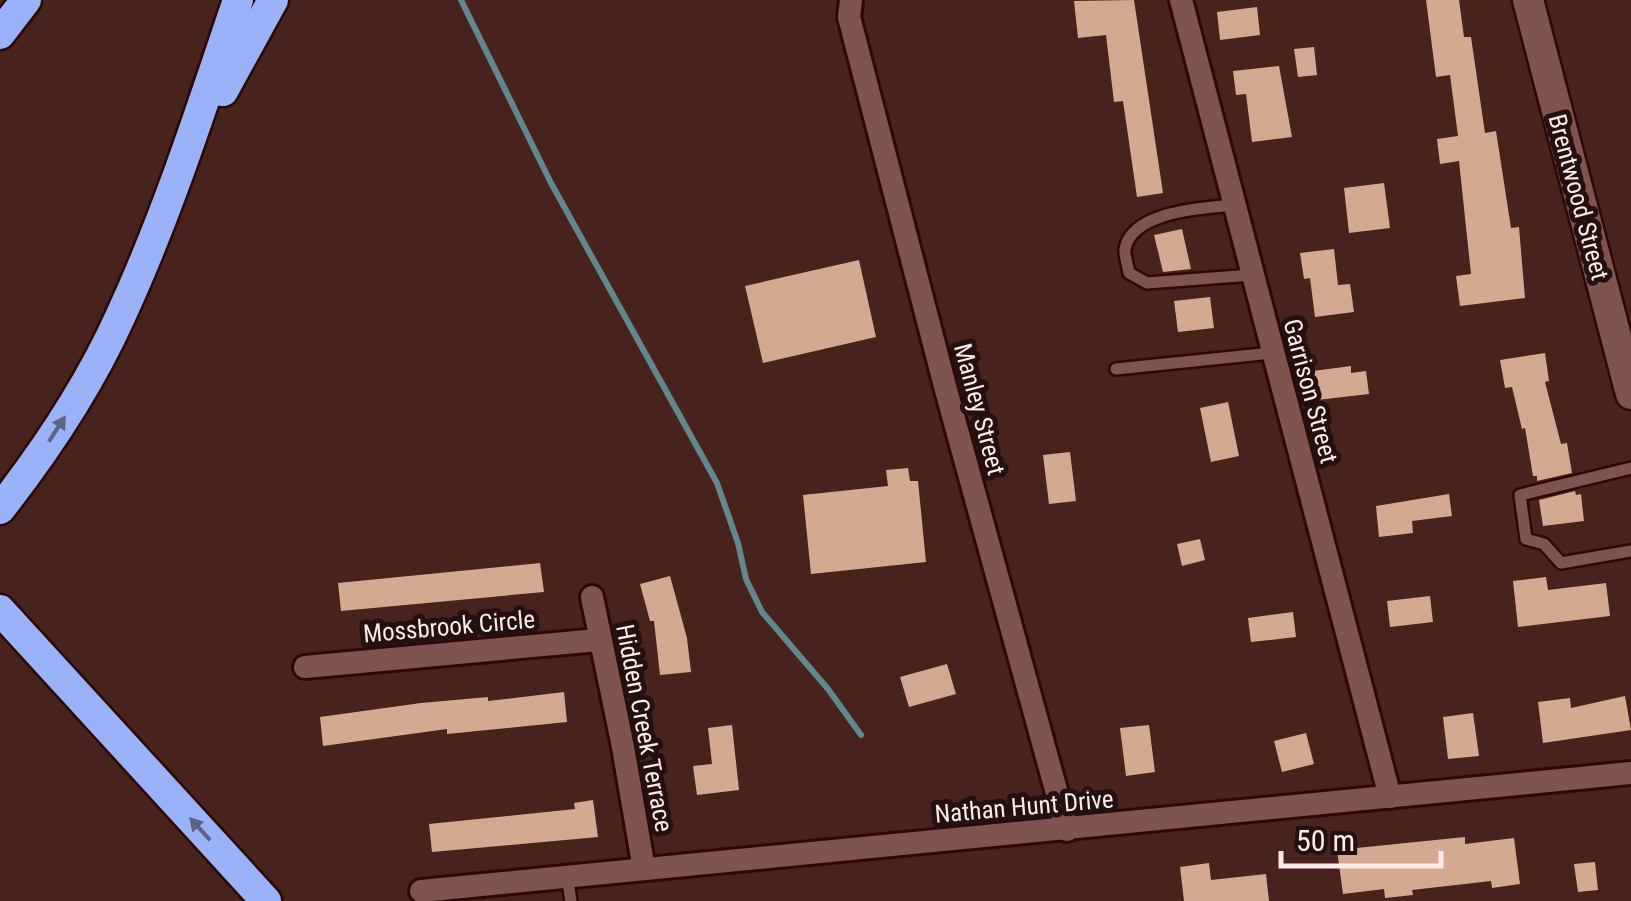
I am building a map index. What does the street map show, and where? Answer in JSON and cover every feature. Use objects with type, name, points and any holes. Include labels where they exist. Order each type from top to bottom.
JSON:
[{"type":"highway","points":[[0,34],[26,0]]},
{"type":"highway","points":[[0,508],[58,430],[120,316],[172,192],[238,0]]},
{"type":"highway","points":[[172,192],[273,0]]},
{"type":"highway","points":[[0,610],[266,901]]},
{"type":"main road","name":"Brentwood Street","points":[[1528,0],[1631,394]]},
{"type":"street","name":"Manley Street","points":[[851,0],[849,17],[1067,830]]},
{"type":"street","name":"Garrison Street","points":[[1182,0],[1390,796]]},
{"type":"street","name":"Hidden Creek Terrace","points":[[592,597],[598,640],[624,748],[644,870]]},
{"type":"street","name":"Mossbrook Circle","points":[[305,667],[598,640]]},
{"type":"street","name":"Nathan Hunt Drive","points":[[421,891],[569,889],[644,870],[1631,773]]},
{"type":"lane","points":[[1234,206],[1162,216],[1134,229],[1124,250],[1129,273],[1146,283],[1252,275]]},
{"type":"lane","points":[[1116,368],[1272,353]]},
{"type":"lane","points":[[1631,468],[1520,496],[1526,539],[1544,544],[1562,563],[1631,551]]},
{"type":"building","points":[[1134,0],[1163,193],[1137,197],[1123,101],[1114,102],[1106,35],[1078,38],[1074,1]]},
{"type":"building","points":[[1426,0],[1459,0],[1464,37],[1471,37],[1485,133],[1496,131],[1511,228],[1519,227],[1525,298],[1460,306],[1456,276],[1471,274],[1459,161],[1440,164],[1437,139],[1458,136],[1450,75],[1436,77]]},
{"type":"building","points":[[1257,7],[1260,35],[1220,40],[1217,12]]},
{"type":"building","points":[[1314,47],[1317,75],[1298,77],[1294,49]]},
{"type":"building","points":[[1279,66],[1292,137],[1252,142],[1246,94],[1236,95],[1233,71]]},
{"type":"building","points":[[1384,183],[1390,228],[1349,233],[1344,188]]},
{"type":"building","points":[[1182,229],[1191,269],[1163,272],[1154,235]]},
{"type":"building","points":[[1334,249],[1338,285],[1350,284],[1354,312],[1315,317],[1310,278],[1304,279],[1300,253]]},
{"type":"building","points":[[859,260],[876,337],[763,363],[745,286]]},
{"type":"building","points":[[1210,297],[1214,328],[1178,332],[1174,301]]},
{"type":"building","points":[[1545,353],[1549,381],[1545,382],[1561,444],[1567,443],[1572,473],[1537,481],[1525,428],[1522,429],[1512,387],[1505,388],[1500,360]]},
{"type":"building","points":[[1351,366],[1351,373],[1366,371],[1369,394],[1317,400],[1313,371]]},
{"type":"building","points":[[1228,402],[1239,456],[1211,462],[1200,408]]},
{"type":"building","points":[[1070,452],[1076,501],[1049,504],[1043,455]]},
{"type":"building","points":[[908,468],[910,481],[918,481],[926,562],[811,574],[803,495],[888,486],[886,470]]},
{"type":"building","points":[[1575,491],[1576,495],[1581,494],[1584,521],[1543,526],[1539,500]]},
{"type":"building","points":[[1449,494],[1452,516],[1412,521],[1413,533],[1379,537],[1376,506]]},
{"type":"building","points":[[1200,539],[1205,560],[1182,566],[1177,544]]},
{"type":"building","points":[[540,563],[544,592],[341,611],[338,583]]},
{"type":"building","points":[[670,576],[687,638],[691,672],[660,675],[654,621],[650,621],[640,584]]},
{"type":"building","points":[[1546,577],[1548,590],[1606,583],[1610,616],[1518,627],[1513,581]]},
{"type":"building","points":[[1430,596],[1433,622],[1390,627],[1387,601]]},
{"type":"building","points":[[1293,612],[1296,637],[1251,642],[1248,618]]},
{"type":"building","points":[[947,664],[956,694],[909,707],[900,677]]},
{"type":"building","points":[[564,692],[567,722],[447,734],[447,729],[323,746],[320,717],[421,703],[488,697],[488,701]]},
{"type":"building","points":[[1625,696],[1631,730],[1543,743],[1538,702],[1570,698],[1571,708]]},
{"type":"building","points":[[1473,713],[1479,756],[1448,759],[1443,717]]},
{"type":"building","points":[[732,725],[739,790],[697,795],[693,766],[712,764],[708,728]]},
{"type":"building","points":[[1149,725],[1155,772],[1126,776],[1120,728]]},
{"type":"building","points":[[1306,733],[1314,764],[1282,772],[1274,741]]},
{"type":"building","points":[[593,800],[598,837],[432,852],[429,824],[575,809],[574,803]]},
{"type":"building","points":[[1465,837],[1465,844],[1514,838],[1520,884],[1492,888],[1491,881],[1412,890],[1413,895],[1385,898],[1384,889],[1343,894],[1337,850]]},
{"type":"building","points":[[1595,862],[1598,890],[1578,892],[1574,864]]},
{"type":"building","points":[[1209,863],[1211,880],[1266,874],[1269,901],[1184,901],[1180,867]]},
{"type":"waterway","points":[[461,0],[551,183],[717,483],[746,579],[762,612],[828,689],[861,735]]}]
